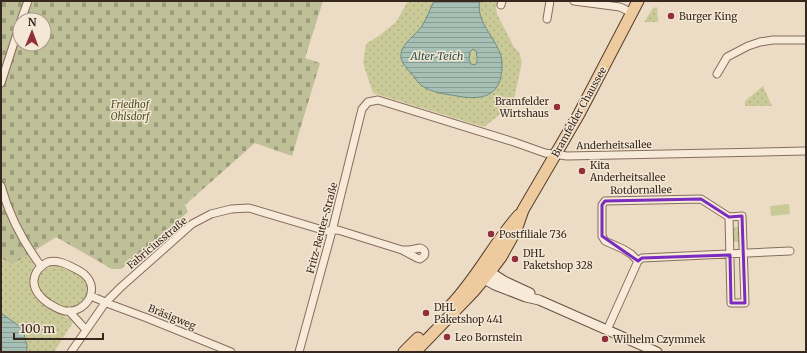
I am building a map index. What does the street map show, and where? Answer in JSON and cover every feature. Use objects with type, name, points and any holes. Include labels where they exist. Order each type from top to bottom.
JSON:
[{"type":"main road","name":"Bramfelder Chaussee","points":[[415,352],[473,292],[509,226],[523,210],[556,155],[638,1]]},
{"type":"main road","name":"Bramfelder Chaussee","points":[[404,352],[457,298],[484,274]]},
{"type":"street","points":[[24,12],[28,1]]},
{"type":"street","points":[[547,19],[550,1]]},
{"type":"street","points":[[574,1],[620,7],[632,14]]},
{"type":"street","points":[[717,74],[727,57],[748,46],[773,40],[806,40]]},
{"type":"street","points":[[1,83],[12,49]]},
{"type":"street","name":"Anderheitsallee","points":[[362,109],[368,102],[378,100],[545,153],[556,155],[806,151]]},
{"type":"street","name":"Fritz-Reuter-Straße","points":[[299,352],[332,231],[362,109]]},
{"type":"street","points":[[1,186],[3,195],[17,228],[41,266]]},
{"type":"street","name":"Rotdornallee","points":[[638,261],[631,254],[605,241],[602,236],[602,205],[605,201],[701,199],[729,216],[742,216],[745,303],[731,303],[729,216]]},
{"type":"street","name":"Fabriciusstraße","points":[[71,352],[105,303],[121,287],[192,224],[211,214],[231,209],[249,208],[326,231],[338,230],[402,250]]},
{"type":"street","points":[[607,330],[638,261],[642,258],[790,252]]},
{"type":"street","points":[[51,262],[66,264],[86,276],[90,283],[91,296],[82,307],[77,310],[62,310],[53,306],[44,300],[37,292],[34,280],[37,271],[41,266],[51,262]]},
{"type":"street","points":[[484,274],[526,297],[539,300],[657,352]]},
{"type":"street","name":"Bräsigweg","points":[[91,296],[105,303],[147,318],[231,352]]},
{"type":"street","points":[[69,311],[86,330]]},
{"type":"highlighted area","points":[[701,199],[729,217],[742,216],[745,303],[731,303],[730,255],[642,258],[638,261],[602,236],[602,205],[605,201]]},
{"type":"green space","name":"Friedhof Ohlsdorf","points":[[1,1],[323,1],[305,58],[320,63],[292,156],[255,143],[185,205],[188,212],[121,269],[112,269],[56,237],[12,265],[1,258]]},
{"type":"green space","points":[[408,1],[498,1],[496,7],[497,14],[514,47],[519,52],[522,62],[513,104],[484,127],[373,93],[363,63],[366,44],[396,22]]},
{"type":"green space","points":[[657,7],[658,22],[644,22],[653,8]]},
{"type":"green space","points":[[763,86],[772,106],[745,106],[745,101]]},
{"type":"green space","points":[[789,204],[790,214],[771,216],[770,206]]},
{"type":"green space","points":[[732,227],[739,227],[739,242],[733,242]]},
{"type":"green space","points":[[29,254],[34,262],[33,273],[30,281],[34,296],[39,302],[74,321],[54,352],[26,352],[27,348],[24,332],[1,313],[1,259],[12,265]]},
{"type":"green space","points":[[55,265],[71,270],[85,281],[88,295],[79,306],[72,308],[64,307],[56,304],[41,292],[38,283],[40,275],[50,266]]},
{"type":"water","name":"Alter Teich","points":[[434,1],[480,1],[480,16],[498,49],[502,62],[500,80],[497,87],[488,95],[470,98],[430,90],[420,84],[401,59],[404,46],[422,26]],"holes":[[[473,49],[476,51],[477,62],[475,65],[471,64],[469,60],[470,52]]]},
{"type":"water","points":[[1,313],[17,324],[22,330],[27,346],[26,352],[1,352]]},
{"type":"place","name":"Burger King","points":[[671,16]]},
{"type":"place","name":"Bramfelder Wirtshaus","points":[[557,107]]},
{"type":"place","name":"Kita Anderheitsallee","points":[[582,171]]},
{"type":"place","name":"Postfiliale 736","points":[[491,234]]},
{"type":"place","name":"DHL Paketshop 328","points":[[515,259]]},
{"type":"place","name":"DHL Paketshop 441","points":[[426,313]]},
{"type":"place","name":"Leo Bornstein","points":[[447,337]]},
{"type":"place","name":"Wilhelm Czymmek","points":[[605,339]]}]
